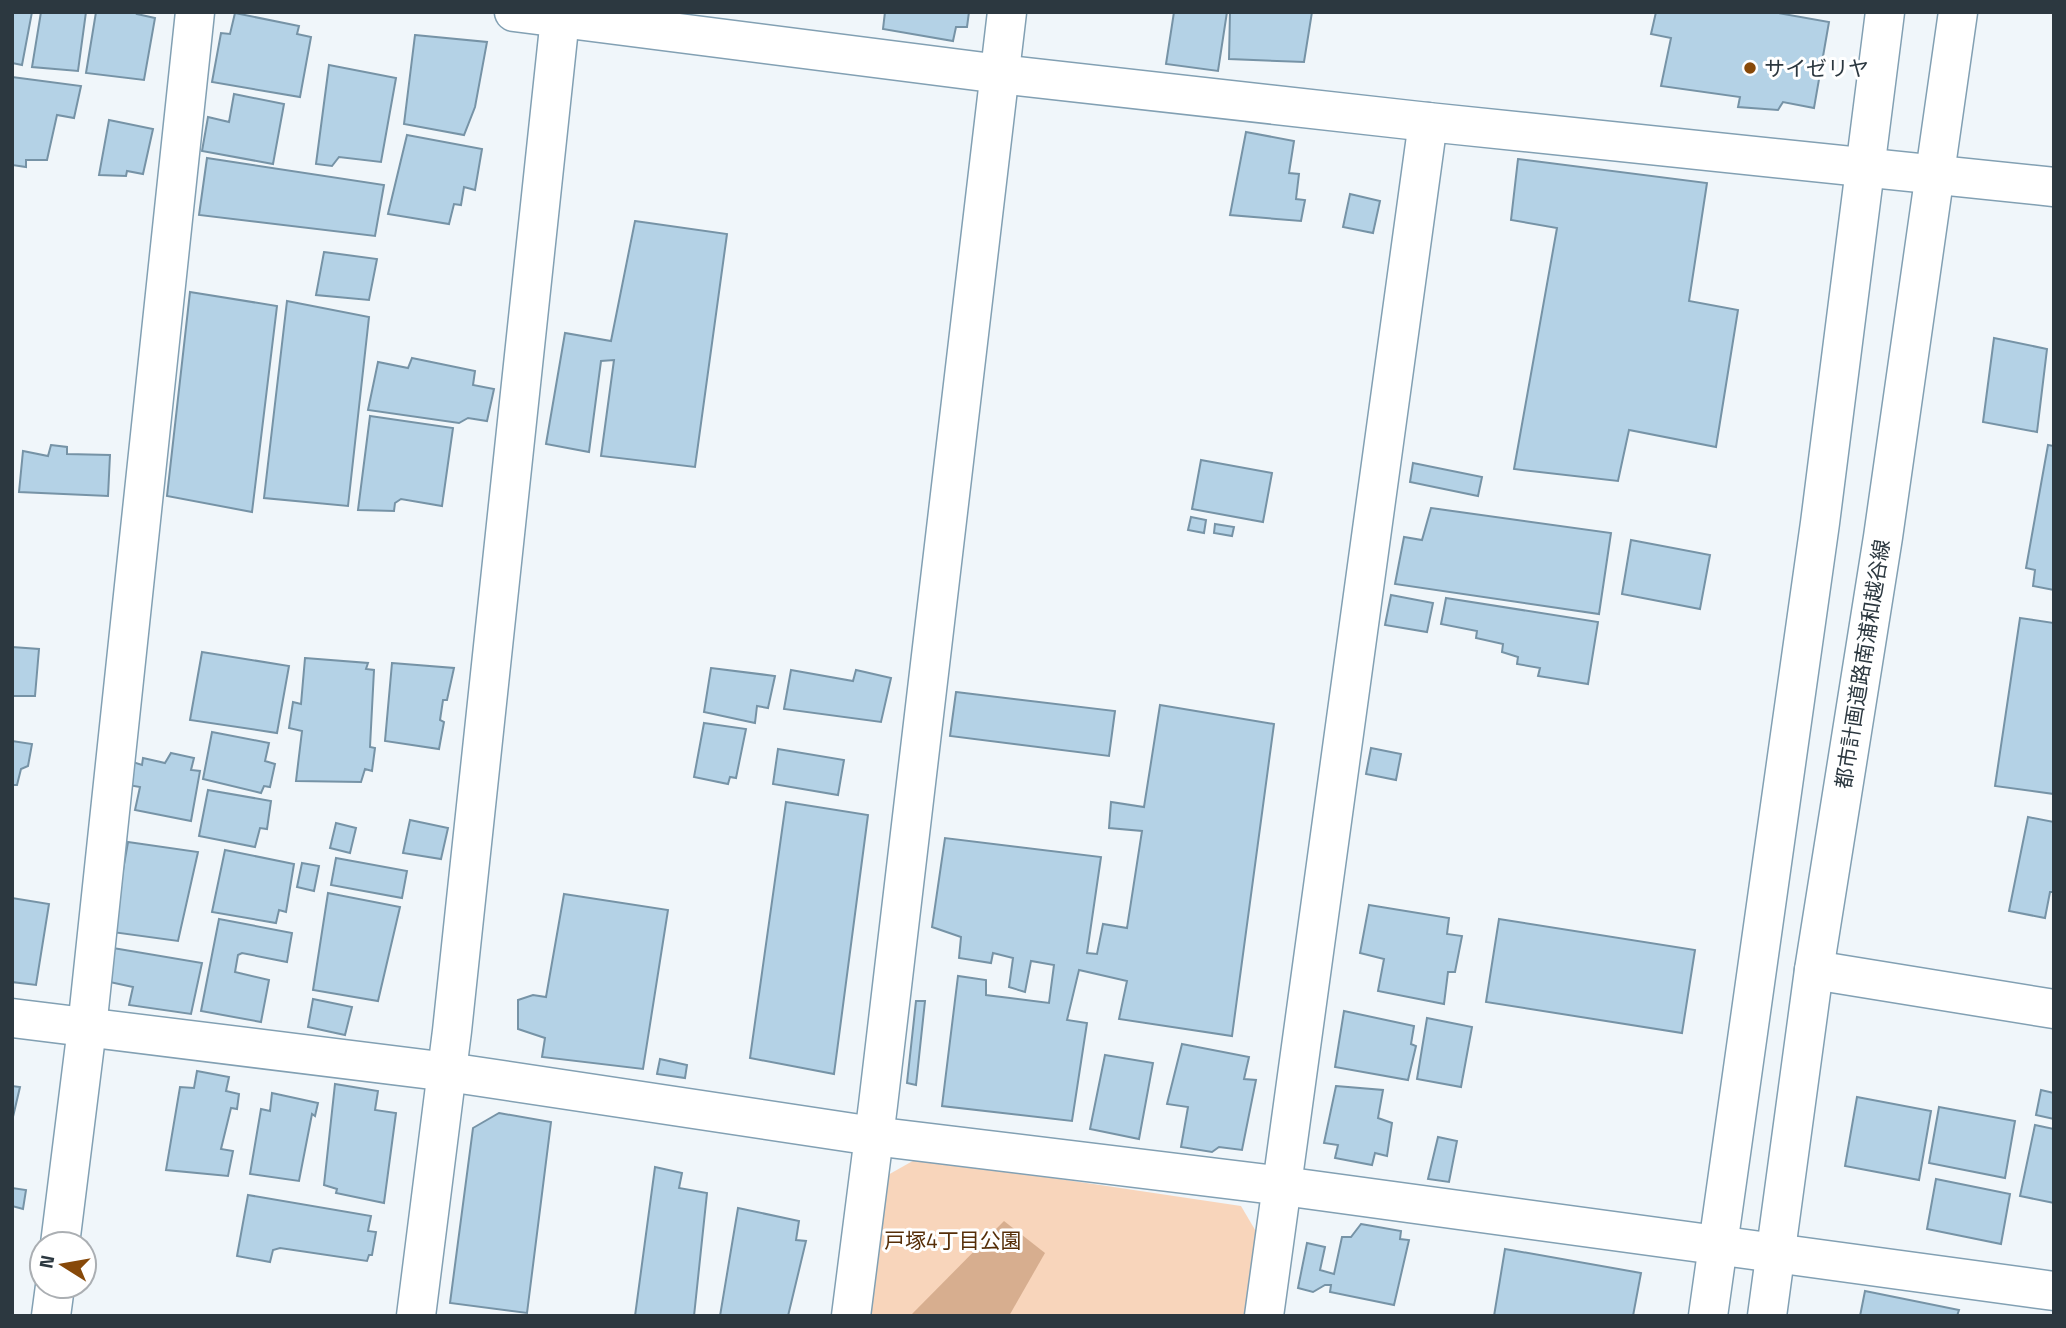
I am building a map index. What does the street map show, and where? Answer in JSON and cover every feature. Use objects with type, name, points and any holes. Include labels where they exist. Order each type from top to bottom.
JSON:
[{"type":"street","points":[[62,1230],[87,1028],[195,12]]},
{"type":"street","points":[[514,12],[1000,74],[1428,122],[2054,187]]},
{"type":"street","points":[[851,1316],[1007,12]]},
{"type":"street","points":[[1708,1316],[1820,523],[1885,12]]},
{"type":"street","name":"都市計画道路南浦和越谷線","points":[[1767,1316],[1814,970],[1885,524],[1958,12]]},
{"type":"street","points":[[416,1316],[448,1072],[560,18]]},
{"type":"street","points":[[1264,1316],[1428,122]]},
{"type":"street","points":[[1814,970],[2054,1009]]},
{"type":"street","points":[[12,1018],[448,1072],[873,1136],[1283,1186],[2054,1291]]},
{"type":"green space","name":"戸塚4丁目公園","points":[[918,1158],[1241,1206],[1261,1240],[1251,1316],[863,1316],[879,1180]]},
{"type":"shaded area","points":[[1004,1221],[1045,1253],[1009,1316],[910,1316]]},
{"type":"building","points":[[12,12],[32,12],[22,65],[12,63]]},
{"type":"building","points":[[41,12],[86,12],[78,71],[32,67]]},
{"type":"building","points":[[96,12],[138,12],[137,14],[155,18],[144,80],[86,73]]},
{"type":"building","points":[[885,12],[969,12],[967,27],[956,27],[953,41],[883,29]]},
{"type":"building","points":[[1174,12],[1227,12],[1218,71],[1166,64]]},
{"type":"building","points":[[1230,12],[1312,12],[1304,62],[1229,59]]},
{"type":"building","points":[[1656,12],[1773,12],[1829,22],[1814,108],[1783,102],[1778,110],[1738,107],[1740,97],[1661,86],[1671,38],[1651,34]]},
{"type":"building","points":[[235,13],[299,26],[297,34],[311,37],[300,97],[212,82],[221,33],[230,34]]},
{"type":"building","points":[[415,35],[487,42],[475,107],[464,135],[404,124]]},
{"type":"building","points":[[329,65],[396,78],[381,162],[339,157],[332,166],[316,164]]},
{"type":"building","points":[[12,77],[81,86],[74,118],[57,115],[47,160],[26,160],[26,167],[12,165]]},
{"type":"building","points":[[234,94],[284,104],[273,164],[202,151],[208,117],[229,122]]},
{"type":"building","points":[[109,120],[153,129],[143,174],[127,171],[126,176],[99,175]]},
{"type":"building","points":[[1246,132],[1294,141],[1289,173],[1299,174],[1296,199],[1305,200],[1301,221],[1230,215]]},
{"type":"building","points":[[407,135],[482,149],[475,190],[464,187],[461,205],[454,204],[449,224],[388,214]]},
{"type":"building","points":[[207,158],[384,185],[375,236],[199,215]]},
{"type":"building","points":[[1518,159],[1707,183],[1689,301],[1738,310],[1716,447],[1629,430],[1618,481],[1514,469],[1557,228],[1511,220]]},
{"type":"building","points":[[1350,194],[1380,201],[1373,233],[1343,227]]},
{"type":"building","points":[[635,221],[727,234],[695,467],[601,456],[614,360],[601,361],[589,452],[546,444],[565,333],[611,341]]},
{"type":"building","points":[[324,252],[377,259],[369,300],[316,295]]},
{"type":"building","points":[[190,292],[277,306],[252,512],[167,496]]},
{"type":"building","points":[[287,301],[369,317],[348,506],[264,498]]},
{"type":"building","points":[[1994,338],[2047,349],[2037,432],[1983,422]]},
{"type":"building","points":[[412,358],[475,371],[473,385],[494,389],[487,421],[468,418],[459,423],[368,410],[378,362],[408,368]]},
{"type":"building","points":[[370,416],[453,428],[442,506],[401,499],[395,503],[394,511],[358,510]]},
{"type":"building","points":[[51,445],[67,447],[67,454],[110,455],[108,496],[19,492],[23,451],[48,456]]},
{"type":"building","points":[[2048,445],[2054,446],[2054,590],[2033,586],[2035,570],[2026,568]]},
{"type":"building","points":[[1201,460],[1272,473],[1263,522],[1192,509]]},
{"type":"building","points":[[1413,463],[1482,477],[1478,496],[1410,482]]},
{"type":"building","points":[[1431,508],[1611,533],[1599,614],[1395,584],[1404,537],[1422,540]]},
{"type":"building","points":[[1191,517],[1206,520],[1204,533],[1188,530]]},
{"type":"building","points":[[1215,524],[1234,527],[1232,536],[1214,533]]},
{"type":"building","points":[[1631,540],[1710,555],[1700,609],[1622,594]]},
{"type":"building","points":[[1391,595],[1433,603],[1427,632],[1385,625]]},
{"type":"building","points":[[1446,598],[1598,622],[1588,684],[1538,676],[1540,668],[1517,664],[1518,657],[1502,652],[1503,644],[1476,638],[1477,631],[1441,624]]},
{"type":"building","points":[[2020,618],[2054,623],[2054,794],[1995,786]]},
{"type":"building","points":[[12,647],[39,649],[35,696],[12,696]]},
{"type":"building","points":[[202,652],[289,666],[277,733],[190,720]]},
{"type":"building","points":[[305,658],[368,663],[366,669],[374,670],[370,747],[375,748],[372,771],[365,769],[361,782],[296,781],[302,731],[289,728],[293,702],[301,704]]},
{"type":"building","points":[[392,663],[454,668],[447,700],[443,700],[440,720],[444,722],[439,749],[385,741]]},
{"type":"building","points":[[711,668],[775,676],[768,708],[757,706],[755,723],[704,712]]},
{"type":"building","points":[[791,670],[853,681],[856,670],[891,678],[881,722],[784,709]]},
{"type":"building","points":[[956,692],[1115,711],[1109,756],[950,736]]},
{"type":"building","points":[[1160,705],[1274,724],[1232,1036],[1119,1019],[1127,981],[1079,970],[1067,1020],[1087,1023],[1072,1121],[942,1106],[958,976],[986,980],[986,995],[1049,1003],[1054,965],[1031,961],[1025,992],[1009,987],[1013,958],[993,953],[991,963],[959,958],[961,937],[932,927],[945,838],[1101,857],[1087,953],[1097,954],[1103,924],[1127,928],[1142,831],[1109,828],[1111,802],[1144,807]]},
{"type":"building","points":[[704,723],[746,729],[736,778],[730,777],[728,784],[694,777]]},
{"type":"building","points":[[212,732],[269,743],[265,761],[275,764],[270,787],[264,786],[261,793],[203,779]]},
{"type":"building","points":[[12,741],[32,744],[28,766],[21,769],[17,785],[12,785]]},
{"type":"building","points":[[1371,748],[1401,754],[1396,780],[1366,774]]},
{"type":"building","points":[[778,749],[844,760],[838,795],[773,784]]},
{"type":"building","points":[[171,753],[194,758],[191,770],[200,771],[191,821],[135,810],[140,787],[128,785],[133,762],[142,765],[143,758],[165,763]]},
{"type":"building","points":[[208,790],[271,801],[267,829],[260,828],[255,847],[199,836]]},
{"type":"building","points":[[786,802],[868,815],[834,1074],[750,1058]]},
{"type":"building","points":[[2028,817],[2054,822],[2054,892],[2050,892],[2045,918],[2009,911]]},
{"type":"building","points":[[410,820],[448,828],[441,859],[403,853]]},
{"type":"building","points":[[336,823],[356,828],[350,853],[330,848]]},
{"type":"building","points":[[128,842],[198,852],[178,941],[112,932]]},
{"type":"building","points":[[225,850],[294,864],[286,912],[279,910],[276,923],[212,912]]},
{"type":"building","points":[[336,858],[407,871],[402,898],[331,885]]},
{"type":"building","points":[[302,863],[319,866],[314,891],[297,887]]},
{"type":"building","points":[[328,893],[400,907],[378,1001],[313,990]]},
{"type":"building","points":[[564,894],[668,910],[643,1069],[542,1057],[545,1038],[518,1029],[518,1000],[533,995],[546,997]]},
{"type":"building","points":[[12,898],[49,904],[36,985],[12,982]]},
{"type":"building","points":[[1369,905],[1449,918],[1447,934],[1462,936],[1455,972],[1448,972],[1444,1004],[1378,991],[1384,959],[1360,953]]},
{"type":"building","points":[[219,919],[292,933],[287,962],[242,953],[238,955],[235,972],[269,980],[261,1022],[201,1011]]},
{"type":"building","points":[[1499,919],[1695,950],[1682,1033],[1486,1002]]},
{"type":"building","points":[[113,948],[202,963],[191,1014],[129,1005],[133,987],[105,981]]},
{"type":"building","points":[[313,999],[352,1007],[345,1035],[308,1027]]},
{"type":"building","points":[[916,1001],[925,1001],[916,1085],[907,1083]]},
{"type":"building","points":[[1344,1011],[1414,1026],[1411,1044],[1416,1046],[1408,1080],[1335,1067]]},
{"type":"building","points":[[1427,1018],[1472,1027],[1461,1087],[1417,1079]]},
{"type":"building","points":[[1182,1044],[1249,1057],[1244,1079],[1256,1080],[1242,1150],[1219,1147],[1212,1152],[1181,1147],[1188,1107],[1167,1104]]},
{"type":"building","points":[[1105,1055],[1153,1063],[1139,1139],[1090,1129]]},
{"type":"building","points":[[660,1059],[687,1065],[685,1078],[657,1074]]},
{"type":"building","points":[[197,1071],[229,1077],[226,1091],[239,1094],[237,1109],[231,1108],[221,1149],[233,1151],[228,1176],[166,1170],[180,1087],[194,1088]]},
{"type":"building","points":[[335,1084],[378,1091],[375,1110],[396,1113],[384,1203],[336,1193],[337,1189],[324,1185]]},
{"type":"building","points":[[12,1086],[20,1087],[12,1121]]},
{"type":"building","points":[[1336,1086],[1383,1090],[1378,1118],[1392,1123],[1387,1156],[1375,1153],[1372,1165],[1335,1158],[1338,1145],[1324,1143]]},
{"type":"building","points":[[2041,1090],[2054,1093],[2054,1119],[2036,1115]]},
{"type":"building","points":[[272,1093],[318,1103],[315,1116],[312,1114],[299,1181],[250,1174],[261,1109],[270,1111]]},
{"type":"building","points":[[1857,1097],[1931,1111],[1919,1180],[1845,1166]]},
{"type":"building","points":[[1939,1107],[2015,1121],[2005,1178],[1929,1163]]},
{"type":"building","points":[[499,1113],[551,1122],[527,1313],[450,1303],[473,1128]]},
{"type":"building","points":[[2035,1125],[2054,1129],[2054,1203],[2020,1196]]},
{"type":"building","points":[[1438,1137],[1457,1141],[1449,1182],[1428,1179]]},
{"type":"building","points":[[655,1167],[682,1173],[679,1188],[707,1193],[694,1316],[635,1316]]},
{"type":"building","points":[[1936,1179],[2010,1194],[2001,1244],[1927,1229]]},
{"type":"building","points":[[12,1188],[26,1190],[23,1209],[12,1206]]},
{"type":"building","points":[[248,1195],[371,1216],[368,1231],[376,1232],[372,1255],[369,1255],[367,1261],[280,1248],[273,1250],[270,1262],[237,1256]]},
{"type":"building","points":[[738,1208],[799,1221],[796,1240],[806,1241],[788,1316],[720,1316]]},
{"type":"building","points":[[1361,1224],[1401,1231],[1400,1239],[1409,1240],[1394,1305],[1330,1292],[1331,1285],[1325,1285],[1313,1292],[1298,1288],[1307,1243],[1325,1247],[1320,1270],[1334,1274],[1342,1237],[1351,1237]]},
{"type":"building","points":[[1505,1249],[1641,1273],[1633,1316],[1494,1316]]},
{"type":"building","points":[[1865,1291],[1959,1310],[1957,1316],[1860,1316]]},
{"type":"place","name":"サイゼリヤ","points":[[1750,68]]}]
